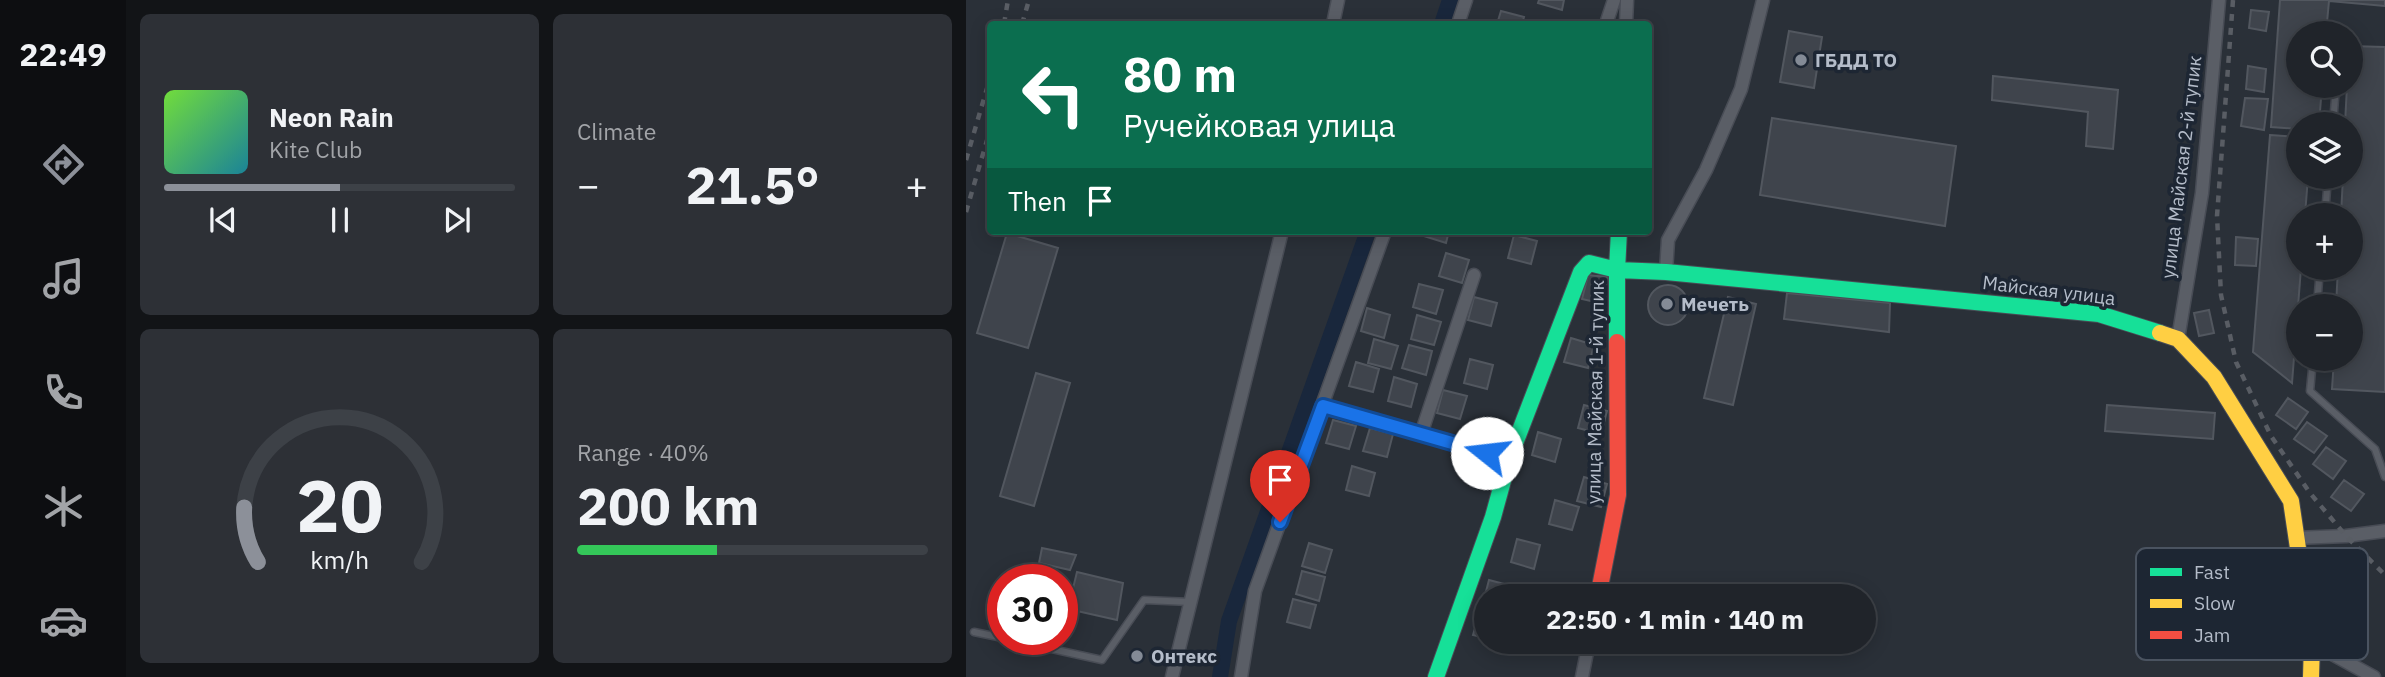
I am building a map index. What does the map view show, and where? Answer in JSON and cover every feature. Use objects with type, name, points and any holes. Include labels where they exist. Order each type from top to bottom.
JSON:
[{"type":"street","points":[[1334,21],[1339,0]]},
{"type":"street","points":[[1459,21],[1466,0]]},
{"type":"street","points":[[1607,21],[1614,0]]},
{"type":"street","points":[[1626,21],[1627,0]]},
{"type":"street","points":[[1666,272],[1668,240],[1706,170],[1741,89],[1763,0]]},
{"type":"street","name":"улица Майская 2-й тупик","points":[[2178,339],[2202,193],[2219,0]]},
{"type":"street","points":[[1172,677],[1281,235]]},
{"type":"street","points":[[1241,677],[1255,591],[1384,235]]},
{"type":"street","points":[[1617,270],[1619,235]]},
{"type":"street","name":"Майская улица","points":[[1509,459],[1581,272],[1589,263],[1617,270],[1666,272],[2099,314],[2178,339],[2214,377],[2291,501],[2297,548]]},
{"type":"street","name":"улица Майская 1-й тупик","points":[[1601,584],[1618,495],[1617,270]]},
{"type":"street","points":[[1421,434],[1474,275]]},
{"type":"street","points":[[1323,406],[1509,459],[1493,517],[1436,677]]},
{"type":"street","points":[[2295,538],[2385,531]]},
{"type":"street","points":[[1582,677],[1587,654]]},
{"type":"street","points":[[2343,660],[2374,677]]},
{"type":"lane","points":[[2312,371],[2310,391],[2375,449],[2385,477]]},
{"type":"lane","points":[[1078,655],[1102,660],[1144,600],[1191,602]]},
{"type":"lane","points":[[974,632],[987,635]]},
{"type":"building","points":[[1539,0],[1564,0],[1562,10],[1538,3]]},
{"type":"building","points":[[2280,0],[2385,0],[2385,6],[2329,1],[2327,21],[2286,21],[2286,98],[2321,98],[2320,112],[2286,112],[2286,128],[2271,127]]},
{"type":"building","points":[[2251,10],[2269,12],[2266,31],[2249,28]]},
{"type":"building","points":[[1501,11],[1524,17],[1523,21],[1498,21]]},
{"type":"building","name":"ГБДД ТО","points":[[1789,31],[1822,37],[1814,88],[1780,82]]},
{"type":"building","points":[[2363,46],[2385,47],[2385,392],[2332,389],[2333,371],[2363,371],[2363,294],[2337,294],[2337,280],[2363,280],[2363,203],[2342,203],[2342,189],[2363,189],[2363,112],[2346,112],[2346,98],[2363,98]]},
{"type":"building","points":[[2248,66],[2266,69],[2264,92],[2246,89]]},
{"type":"building","points":[[1993,76],[2118,90],[2113,149],[2086,146],[2088,112],[1992,100]]},
{"type":"building","points":[[2245,98],[2268,99],[2264,130],[2241,126]]},
{"type":"building","points":[[1772,118],[1956,146],[1945,226],[1760,195]]},
{"type":"building","points":[[2270,135],[2286,136],[2286,189],[2307,189],[2306,203],[2286,203],[2286,280],[2300,280],[2299,294],[2286,294],[2286,371],[2293,371],[2292,383],[2253,352]]},
{"type":"building","points":[[1006,235],[1058,248],[1028,348],[977,333]]},
{"type":"building","points":[[1421,235],[1448,235],[1446,243]]},
{"type":"building","points":[[1514,235],[1537,241],[1531,264],[1508,258]]},
{"type":"building","points":[[2236,237],[2258,239],[2256,266],[2235,265]]},
{"type":"building","points":[[1446,253],[1469,260],[1462,283],[1439,276]]},
{"type":"building","points":[[1588,275],[1607,277],[1604,304],[1582,299]]},
{"type":"building","points":[[1419,284],[1443,290],[1436,314],[1413,307]]},
{"type":"building","name":"Мечеть","points":[[1668,285],[1682,291],[1688,305],[1682,319],[1668,325],[1654,319],[1648,305],[1654,291]]},
{"type":"building","points":[[1787,293],[1890,303],[1889,332],[1784,319]]},
{"type":"building","points":[[1474,297],[1497,303],[1491,326],[1468,320]]},
{"type":"building","points":[[1728,297],[1756,304],[1733,405],[1704,398]]},
{"type":"building","points":[[1367,308],[1390,315],[1384,338],[1361,331]]},
{"type":"building","points":[[2209,310],[2214,333],[2199,336],[2194,313]]},
{"type":"building","points":[[1417,315],[1441,322],[1434,345],[1411,339]]},
{"type":"building","points":[[1571,338],[1594,345],[1588,368],[1564,362]]},
{"type":"building","points":[[1374,339],[1398,346],[1391,369],[1368,363]]},
{"type":"building","points":[[1409,345],[1432,351],[1426,375],[1402,368]]},
{"type":"building","points":[[1470,359],[1493,365],[1487,389],[1464,383]]},
{"type":"building","points":[[1356,362],[1379,369],[1373,392],[1349,386]]},
{"type":"building","points":[[1036,373],[1070,383],[1034,506],[1000,496]]},
{"type":"building","points":[[1394,377],[1417,384],[1411,407],[1388,401]]},
{"type":"building","points":[[1443,390],[1467,396],[1460,419],[1437,413]]},
{"type":"building","points":[[2288,398],[2308,412],[2296,429],[2276,415]]},
{"type":"building","points":[[1584,405],[1607,411],[1601,434],[1578,428]]},
{"type":"building","points":[[2107,405],[2215,413],[2213,439],[2105,431]]},
{"type":"building","points":[[1333,420],[1356,426],[1349,449],[1326,443]]},
{"type":"building","points":[[2307,422],[2327,436],[2314,453],[2294,439]]},
{"type":"building","points":[[1370,428],[1393,434],[1387,457],[1363,451]]},
{"type":"building","points":[[1538,432],[1561,439],[1555,462],[1532,455]]},
{"type":"building","points":[[2326,447],[2346,461],[2333,479],[2313,464]]},
{"type":"building","points":[[1352,466],[1375,473],[1369,496],[1346,490]]},
{"type":"building","points":[[1584,477],[1607,484],[1601,507],[1577,501]]},
{"type":"building","points":[[2344,480],[2364,494],[2351,511],[2331,497]]},
{"type":"building","points":[[1555,500],[1579,507],[1572,530],[1549,524]]},
{"type":"building","points":[[1517,539],[1540,545],[1534,569],[1511,562]]},
{"type":"building","points":[[1309,543],[1332,550],[1325,573],[1302,566]]},
{"type":"building","points":[[1042,548],[1076,555],[1072,564],[1039,563]]},
{"type":"building","points":[[1302,571],[1325,577],[1319,601],[1296,594]]},
{"type":"building","points":[[1078,572],[1123,583],[1117,620],[1078,611]]},
{"type":"building","points":[[1489,580],[1504,584],[1488,584]]},
{"type":"building","points":[[1293,599],[1316,605],[1310,628],[1287,622]]},
{"type":"waterway","points":[[1443,21],[1450,0]]},
{"type":"waterway","points":[[1220,677],[1229,621],[1367,235]]},
{"type":"railway","points":[[1004,21],[1008,0]]},
{"type":"railway","points":[[1023,21],[1029,0]]},
{"type":"railway","points":[[2233,0],[2217,216],[2221,295],[2236,362],[2271,436],[2310,493],[2358,548]]},
{"type":"railway","points":[[966,160],[987,88]]},
{"type":"railway","points":[[966,212],[987,140]]},
{"type":"railway","points":[[2368,558],[2385,575]]},
{"type":"traffic: fast","points":[[1619,235],[1617,270],[1666,272],[2099,314],[2160,333]]},
{"type":"traffic: fast","points":[[1436,677],[1493,517],[1509,459],[1581,272],[1589,263],[1617,270],[1617,342]]},
{"type":"traffic: slow","points":[[2160,333],[2178,339],[2214,377],[2291,501],[2298,548]]},
{"type":"traffic: slow","points":[[2311,677],[2312,660]]},
{"type":"traffic: jam","points":[[1601,584],[1618,495],[1617,342]]},
{"type":"place","name":"ГБДД ТО","points":[[1801,60]]},
{"type":"place","name":"Мечеть","points":[[1667,304]]},
{"type":"place","name":"Онтекс","points":[[1137,656]]},
{"type":"route","points":[[1280,522],[1323,406],[1487,453]]}]
